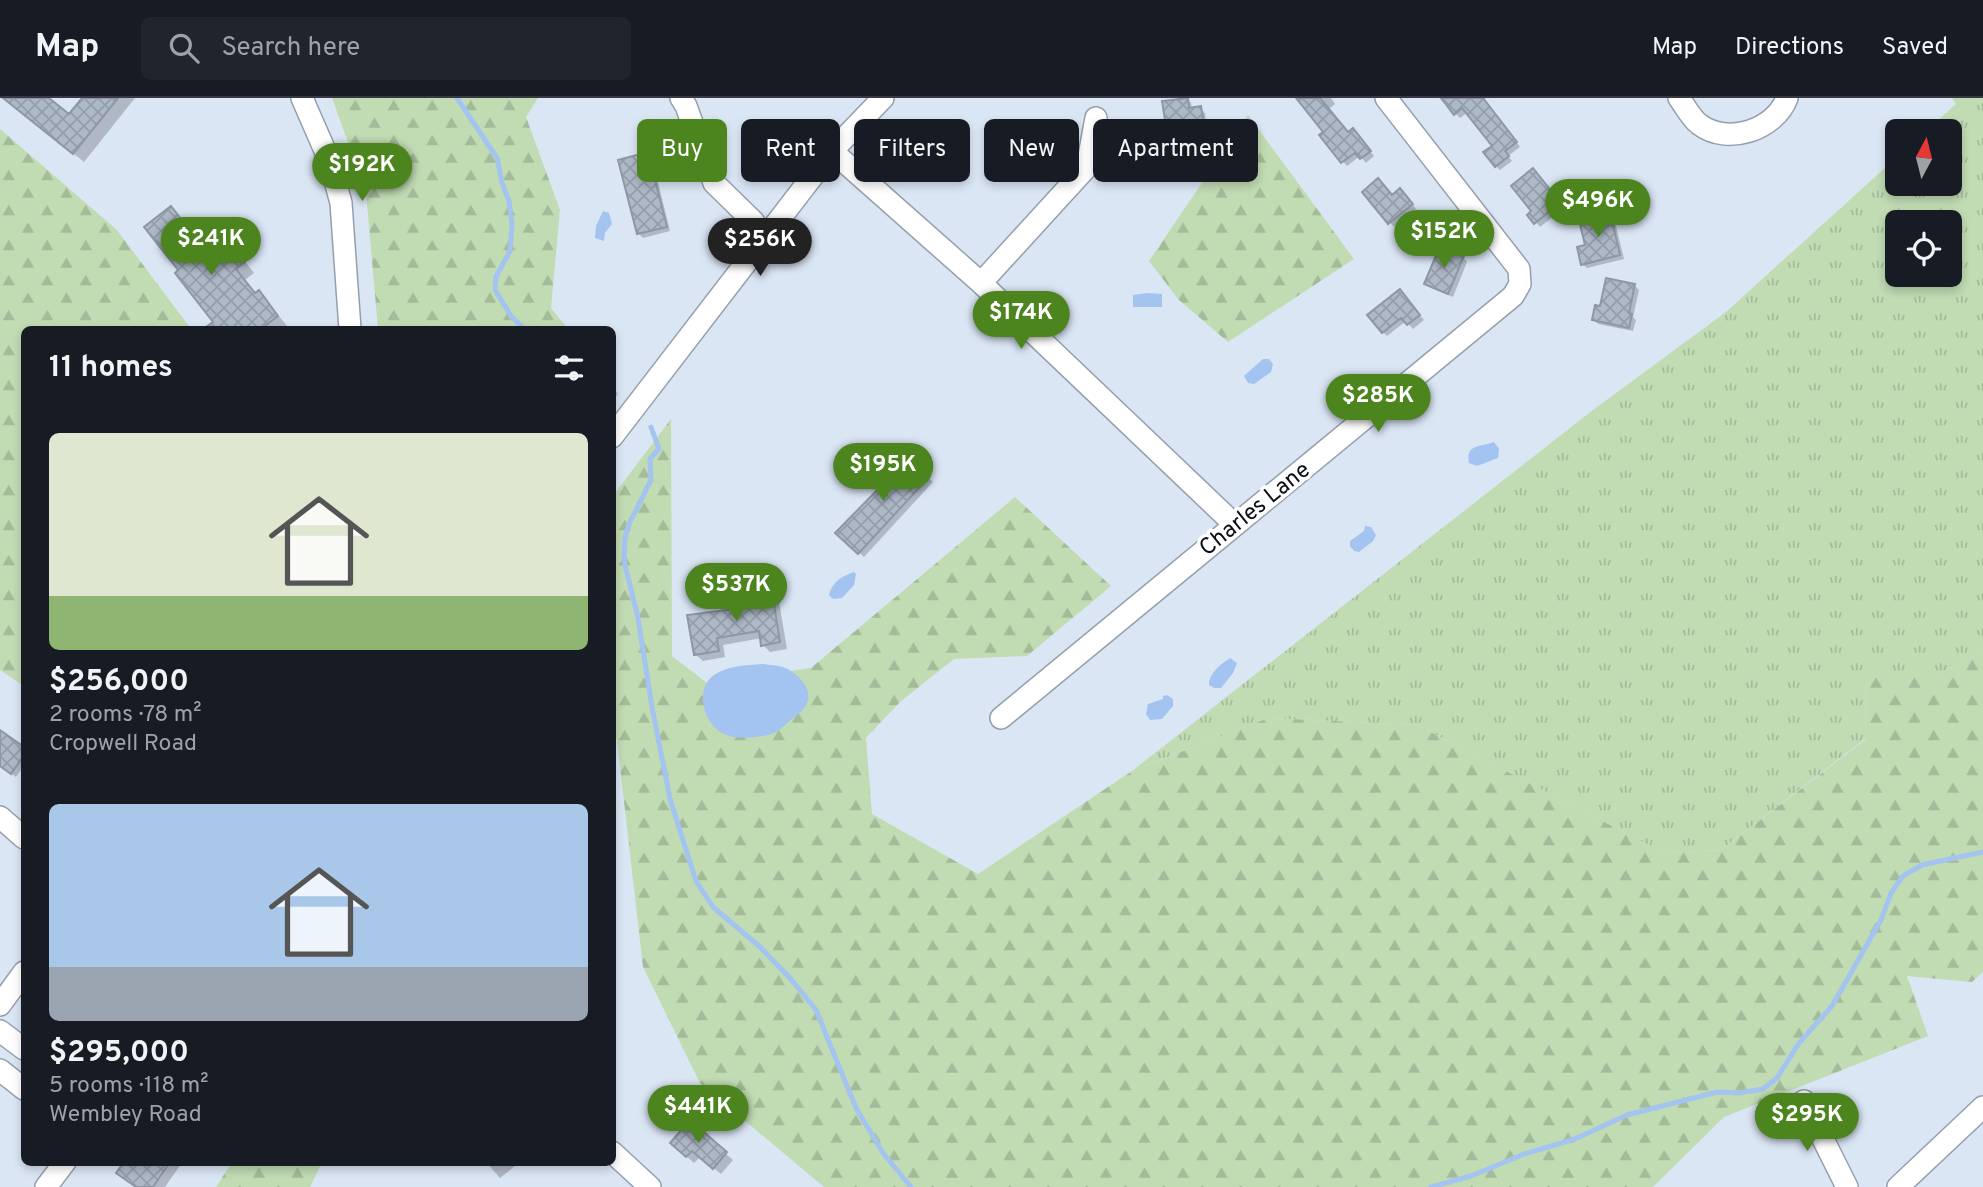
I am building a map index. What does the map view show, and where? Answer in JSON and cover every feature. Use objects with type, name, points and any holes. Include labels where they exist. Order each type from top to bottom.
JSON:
[{"type":"street","points":[[302,98],[330,162],[341,203],[350,326]]},
{"type":"street","points":[[681,98],[714,183],[752,221],[764,239]]},
{"type":"street","points":[[840,143],[883,98]]},
{"type":"street","name":"Charles Lane","points":[[1001,718],[1513,296],[1520,284],[1519,269],[1386,98]]},
{"type":"street","points":[[1679,98],[1699,124],[1713,131],[1733,133],[1748,132],[1775,118],[1787,98]]},
{"type":"street","points":[[981,283],[1087,167],[1097,118]]},
{"type":"street","points":[[840,158],[981,283],[1234,524]]},
{"type":"street","points":[[616,432],[808,182]]},
{"type":"street","points":[[0,817],[21,835]]},
{"type":"street","points":[[0,1005],[21,976]]},
{"type":"street","points":[[0,1031],[21,1047]]},
{"type":"street","points":[[0,1070],[21,1087]]},
{"type":"street","points":[[1804,1101],[1847,1187]]},
{"type":"street","points":[[1899,1187],[1983,1107]]},
{"type":"street","points":[[616,1156],[650,1187]]},
{"type":"street","points":[[46,1187],[62,1166]]},
{"type":"green space","points":[[332,98],[538,98],[526,117],[560,210],[551,308],[566,326],[378,326],[366,192]]},
{"type":"green space","points":[[1952,98],[1983,98],[1983,652],[1936,675],[1866,676],[1865,739],[1721,850],[1664,853],[1417,725],[1268,718],[1132,771],[1593,410],[1726,312],[1885,168],[1885,196],[1962,196],[1962,119],[1939,119],[1956,104]]},
{"type":"green space","points":[[0,129],[117,230],[189,326],[21,326],[21,684],[0,670]]},
{"type":"green space","points":[[1258,129],[1354,259],[1228,342],[1179,300],[1149,261],[1203,182],[1258,182]]},
{"type":"green space","points":[[671,419],[672,656],[707,683],[811,668],[1015,497],[1111,586],[1027,656],[954,659],[900,702],[866,738],[872,814],[978,874],[1132,771],[1268,718],[1417,725],[1664,853],[1721,850],[1865,740],[1866,675],[1936,675],[1983,652],[1983,972],[1972,982],[1907,976],[1928,1036],[1724,1117],[1653,1187],[824,1187],[700,1083],[643,967],[616,738],[616,492]]},
{"type":"green space","points":[[229,1166],[320,1166],[310,1187],[216,1187]]},
{"type":"water","points":[[603,211],[609,213],[612,224],[605,233],[604,241],[595,238],[596,226]]},
{"type":"water","points":[[1162,294],[1162,307],[1133,307],[1133,295]]},
{"type":"water","points":[[1263,359],[1269,359],[1273,364],[1271,372],[1254,384],[1248,383],[1244,376]]},
{"type":"water","points":[[1494,442],[1499,449],[1498,458],[1477,466],[1469,463],[1469,452],[1472,449]]},
{"type":"water","points":[[1365,526],[1371,527],[1376,535],[1373,541],[1359,552],[1354,551],[1350,541],[1364,531]]},
{"type":"water","points":[[854,572],[854,585],[842,598],[833,599],[829,595],[835,583]]},
{"type":"water","points":[[1230,658],[1237,663],[1233,673],[1221,688],[1209,685],[1213,673]]},
{"type":"water","points":[[762,664],[782,667],[795,674],[808,690],[807,703],[782,728],[771,734],[748,738],[724,734],[706,715],[703,697],[708,681],[724,670]]},
{"type":"water","points":[[1167,695],[1173,699],[1173,706],[1162,719],[1150,720],[1146,714],[1148,704]]},
{"type":"building","points":[[3,98],[49,98],[69,114],[82,98],[118,98],[73,154]]},
{"type":"building","points":[[1188,98],[1189,108],[1201,106],[1203,119],[1165,119],[1162,101]]},
{"type":"building","points":[[1296,98],[1320,98],[1348,132],[1353,128],[1371,151],[1360,159],[1355,153],[1341,163],[1319,135],[1323,132]]},
{"type":"building","points":[[1441,98],[1483,98],[1517,142],[1505,151],[1509,156],[1495,167],[1483,152],[1492,146],[1462,108],[1454,115]]},
{"type":"building","points":[[637,155],[637,182],[656,182],[667,227],[637,234],[618,160]]},
{"type":"building","points":[[1533,168],[1553,193],[1559,188],[1566,198],[1534,224],[1527,215],[1531,211],[1511,186]]},
{"type":"building","points":[[1378,178],[1392,195],[1400,188],[1413,204],[1388,224],[1362,192]]},
{"type":"building","points":[[171,206],[207,252],[217,245],[229,259],[238,252],[245,262],[236,269],[255,293],[259,290],[278,316],[265,326],[207,326],[213,322],[175,273],[178,270],[144,227]]},
{"type":"building","points":[[1610,212],[1620,255],[1581,265],[1577,247],[1585,245],[1579,220]]},
{"type":"building","points":[[1440,246],[1464,256],[1448,294],[1424,284]]},
{"type":"building","points":[[1606,278],[1635,284],[1629,328],[1592,320],[1595,305],[1600,306]]},
{"type":"building","points":[[1400,289],[1420,315],[1407,325],[1401,318],[1382,333],[1367,315]]},
{"type":"building","points":[[890,455],[902,466],[910,457],[930,476],[858,554],[835,533],[889,478],[879,467]]},
{"type":"building","points":[[771,586],[780,642],[761,646],[759,631],[717,638],[719,651],[694,655],[687,615],[750,607],[747,590]]},
{"type":"building","points":[[0,730],[21,745],[21,759],[11,774],[0,766]]},
{"type":"building","points":[[690,1120],[727,1152],[713,1169],[692,1151],[686,1157],[670,1143]]},
{"type":"building","points":[[121,1166],[167,1166],[153,1187],[136,1187],[116,1173]]},
{"type":"waterway","points":[[457,98],[497,158],[509,201],[512,225],[510,251],[496,277],[495,290],[511,316],[521,326]]},
{"type":"waterway","points":[[651,427],[659,449],[650,459],[651,480],[629,524],[624,561],[638,618],[670,799],[696,881],[713,907],[760,947],[816,1010],[856,1108],[883,1153],[911,1187]]},
{"type":"waterway","points":[[1431,1187],[1471,1176],[1524,1154],[1575,1139],[1627,1115],[1717,1092],[1739,1093],[1763,1089],[1777,1078],[1799,1043],[1832,1006],[1881,920],[1891,893],[1903,876],[1922,865],[1983,852]]}]
